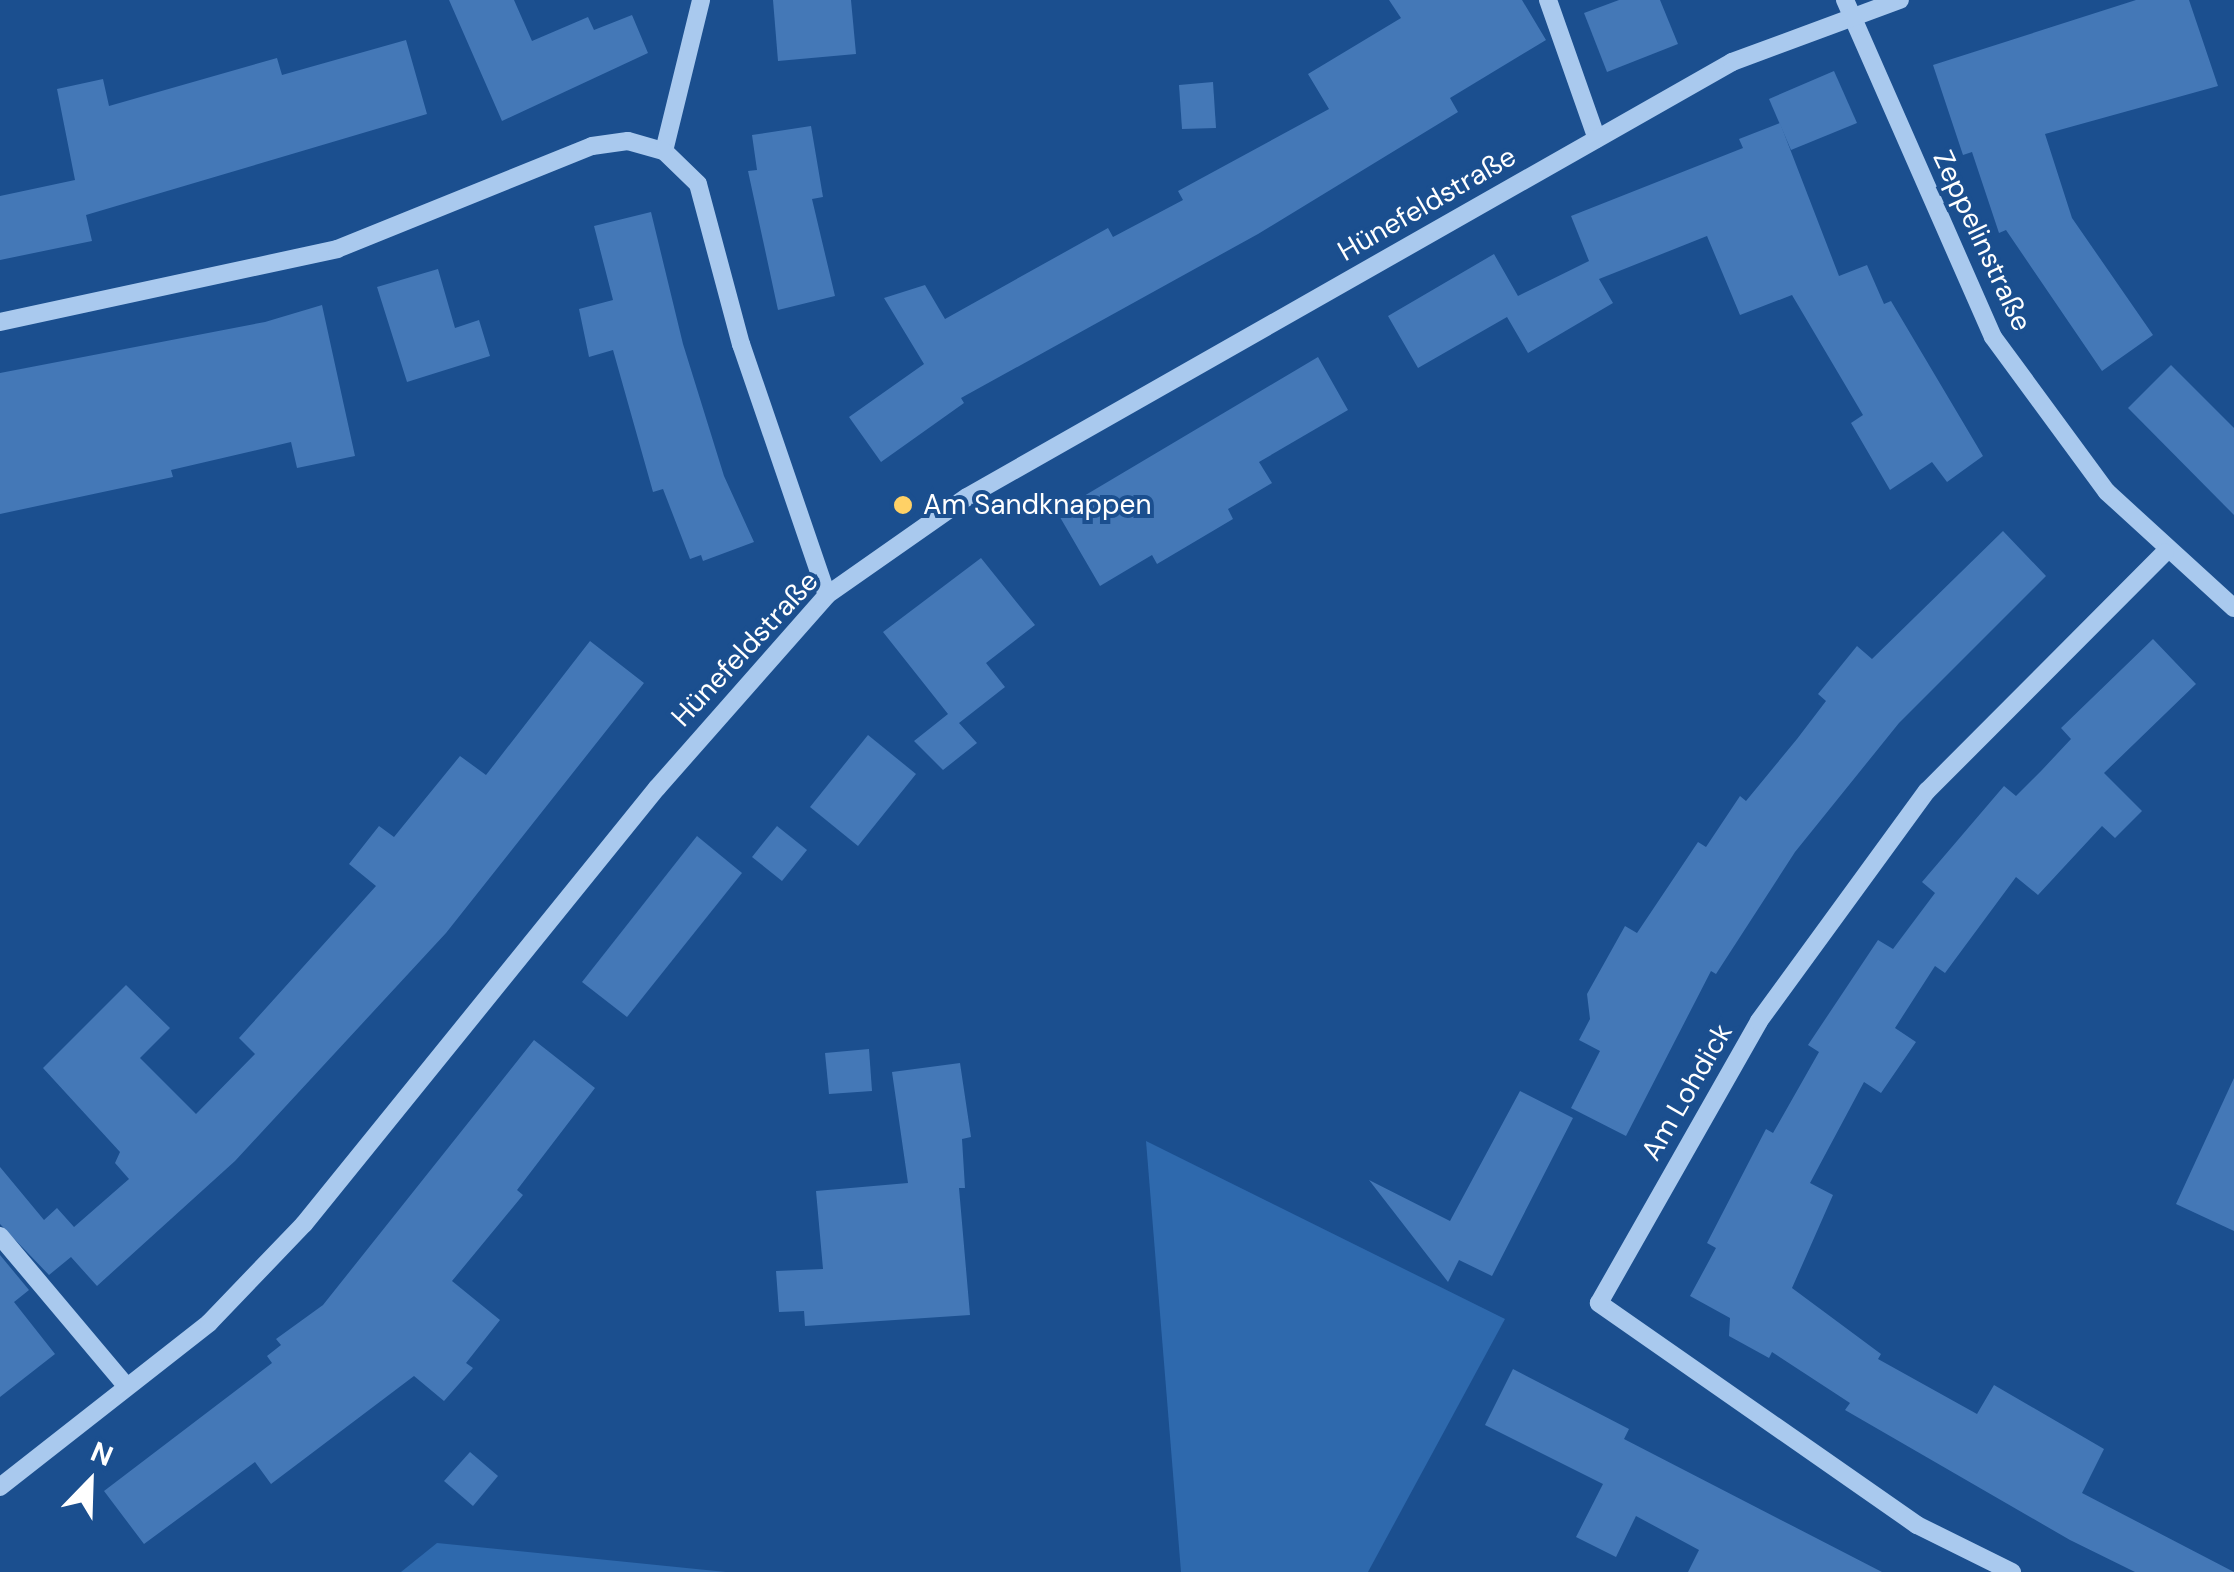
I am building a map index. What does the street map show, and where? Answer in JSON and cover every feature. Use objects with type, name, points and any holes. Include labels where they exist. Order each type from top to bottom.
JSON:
[{"type":"street","points":[[664,151],[701,0]]},
{"type":"street","points":[[1548,0],[1597,138]]},
{"type":"street","name":"Hünefeldstraße","points":[[0,1487],[210,1323],[304,1224],[657,788],[828,594],[968,497],[1732,62],[1848,8],[1900,0]]},
{"type":"street","name":"Zeppelinstraße","points":[[1848,8],[1994,337],[2048,419],[2165,552],[2234,608]]},
{"type":"street","points":[[0,322],[337,250],[592,146],[628,141],[664,151],[698,184],[741,344],[828,594]]},
{"type":"street","name":"Am Lohdick","points":[[2012,1572],[1917,1525],[1600,1303],[1759,1022],[1927,791],[2165,552]]},
{"type":"street","points":[[0,1236],[127,1387]]},
{"type":"shaded area","points":[[1146,1141],[1505,1319],[1368,1572],[1181,1572]]},
{"type":"shaded area","points":[[437,1543],[726,1572],[401,1572]]},
{"type":"building","points":[[449,0],[514,0],[532,41],[588,17],[594,30],[632,15],[648,53],[502,121]]},
{"type":"building","points":[[773,0],[851,0],[856,54],[778,61]]},
{"type":"building","points":[[1389,0],[1522,0],[1546,40],[1450,98],[1458,112],[1258,234],[961,398],[964,403],[881,462],[849,417],[924,364],[884,298],[925,285],[945,319],[1108,228],[1113,237],[1183,200],[1178,191],[1329,109],[1308,74],[1401,18]]},
{"type":"building","points":[[1619,0],[1660,0],[1678,44],[1607,72],[1584,13]]},
{"type":"building","points":[[2136,0],[2189,0],[2218,86],[2045,134],[2072,218],[2153,335],[2102,371],[2006,230],[1999,233],[1972,152],[1963,155],[1933,65]]},
{"type":"building","points":[[406,40],[427,114],[86,215],[92,241],[0,260],[0,196],[75,180],[57,89],[103,79],[109,106],[277,58],[282,75]]},
{"type":"building","points":[[1834,71],[1857,123],[1791,150],[1769,99]]},
{"type":"building","points":[[1213,82],[1216,128],[1182,129],[1179,85]]},
{"type":"building","points":[[1780,123],[1839,276],[1867,265],[1884,304],[1891,301],[1983,456],[1947,482],[1932,462],[1890,490],[1851,423],[1863,415],[1792,295],[1740,315],[1707,236],[1599,279],[1613,303],[1528,353],[1507,317],[1418,368],[1388,316],[1494,254],[1518,296],[1589,261],[1571,216],[1743,148],[1739,139]]},
{"type":"building","points":[[811,126],[823,197],[812,199],[835,296],[778,310],[748,171],[757,170],[752,135]]},
{"type":"building","points":[[651,212],[683,344],[724,476],[754,542],[703,561],[701,555],[690,559],[663,489],[653,492],[613,350],[589,357],[579,309],[613,300],[594,226]]},
{"type":"building","points":[[438,269],[455,328],[479,320],[490,356],[407,382],[377,287]]},
{"type":"building","points":[[322,305],[355,456],[297,468],[291,442],[171,470],[173,477],[0,514],[0,373],[265,322]]},
{"type":"building","points":[[1318,357],[1348,410],[1259,462],[1272,483],[1228,509],[1233,519],[1157,564],[1152,555],[1100,586],[1057,512]]},
{"type":"building","points":[[2171,365],[2234,428],[2234,515],[2128,408]]},
{"type":"building","points":[[2003,531],[2046,576],[1899,723],[1795,852],[1716,974],[1711,971],[1626,1136],[1571,1108],[1600,1051],[1579,1040],[1590,1019],[1587,994],[1625,926],[1637,933],[1698,842],[1706,847],[1740,796],[1746,801],[1797,739],[1826,701],[1818,694],[1857,646],[1872,659]]},
{"type":"building","points":[[981,558],[1035,625],[986,663],[1005,687],[959,723],[977,743],[943,770],[914,741],[948,714],[883,632]]},
{"type":"building","points":[[2153,639],[2196,684],[2104,773],[2142,811],[2115,838],[2102,826],[2038,895],[2016,877],[1945,973],[1935,966],[1895,1028],[1916,1042],[1881,1093],[1864,1082],[1810,1183],[1833,1195],[1792,1288],[1881,1354],[1878,1359],[1977,1414],[1994,1385],[2104,1449],[2082,1493],[2234,1572],[2135,1572],[2070,1540],[1845,1410],[1850,1403],[1772,1352],[1769,1358],[1729,1336],[1730,1318],[1690,1296],[1716,1248],[1707,1243],[1766,1129],[1773,1133],[1819,1052],[1808,1045],[1878,940],[1893,949],[1935,893],[1922,882],[2004,786],[2016,796],[2042,770],[2071,739],[2061,728]]},
{"type":"building","points":[[590,641],[644,683],[446,933],[235,1161],[97,1286],[71,1257],[49,1275],[0,1224],[0,1167],[44,1220],[57,1208],[74,1227],[129,1179],[115,1163],[120,1152],[43,1068],[126,985],[170,1028],[140,1058],[196,1114],[255,1054],[239,1038],[376,886],[349,864],[379,826],[394,837],[460,756],[486,775]]},
{"type":"building","points":[[868,735],[916,774],[858,846],[810,807]]},
{"type":"building","points":[[777,826],[807,850],[782,881],[752,857]]},
{"type":"building","points":[[697,836],[742,873],[627,1017],[582,982]]},
{"type":"building","points":[[534,1040],[595,1088],[517,1190],[523,1195],[452,1281],[500,1320],[466,1363],[473,1368],[444,1401],[414,1376],[271,1484],[255,1462],[144,1544],[104,1491],[272,1363],[267,1356],[281,1345],[276,1339],[323,1305]]},
{"type":"building","points":[[869,1049],[872,1091],[829,1094],[825,1053]]},
{"type":"building","points":[[960,1063],[971,1137],[962,1139],[965,1188],[959,1188],[970,1315],[805,1326],[804,1311],[779,1312],[776,1271],[823,1269],[816,1191],[908,1183],[892,1072]]},
{"type":"building","points":[[2234,1078],[2234,1231],[2176,1204]]},
{"type":"building","points":[[1520,1091],[1573,1118],[1492,1276],[1459,1260],[1448,1282],[1369,1180],[1450,1221]]},
{"type":"building","points":[[0,1255],[29,1290],[14,1302],[55,1354],[0,1397]]},
{"type":"building","points":[[1513,1369],[1629,1429],[1624,1439],[1882,1572],[1688,1572],[1699,1550],[1636,1516],[1616,1557],[1576,1537],[1603,1484],[1485,1425]]},
{"type":"building","points":[[470,1452],[498,1476],[473,1506],[444,1481]]},
{"type":"place","name":"Am Sandknappen","points":[[903,505]]}]
